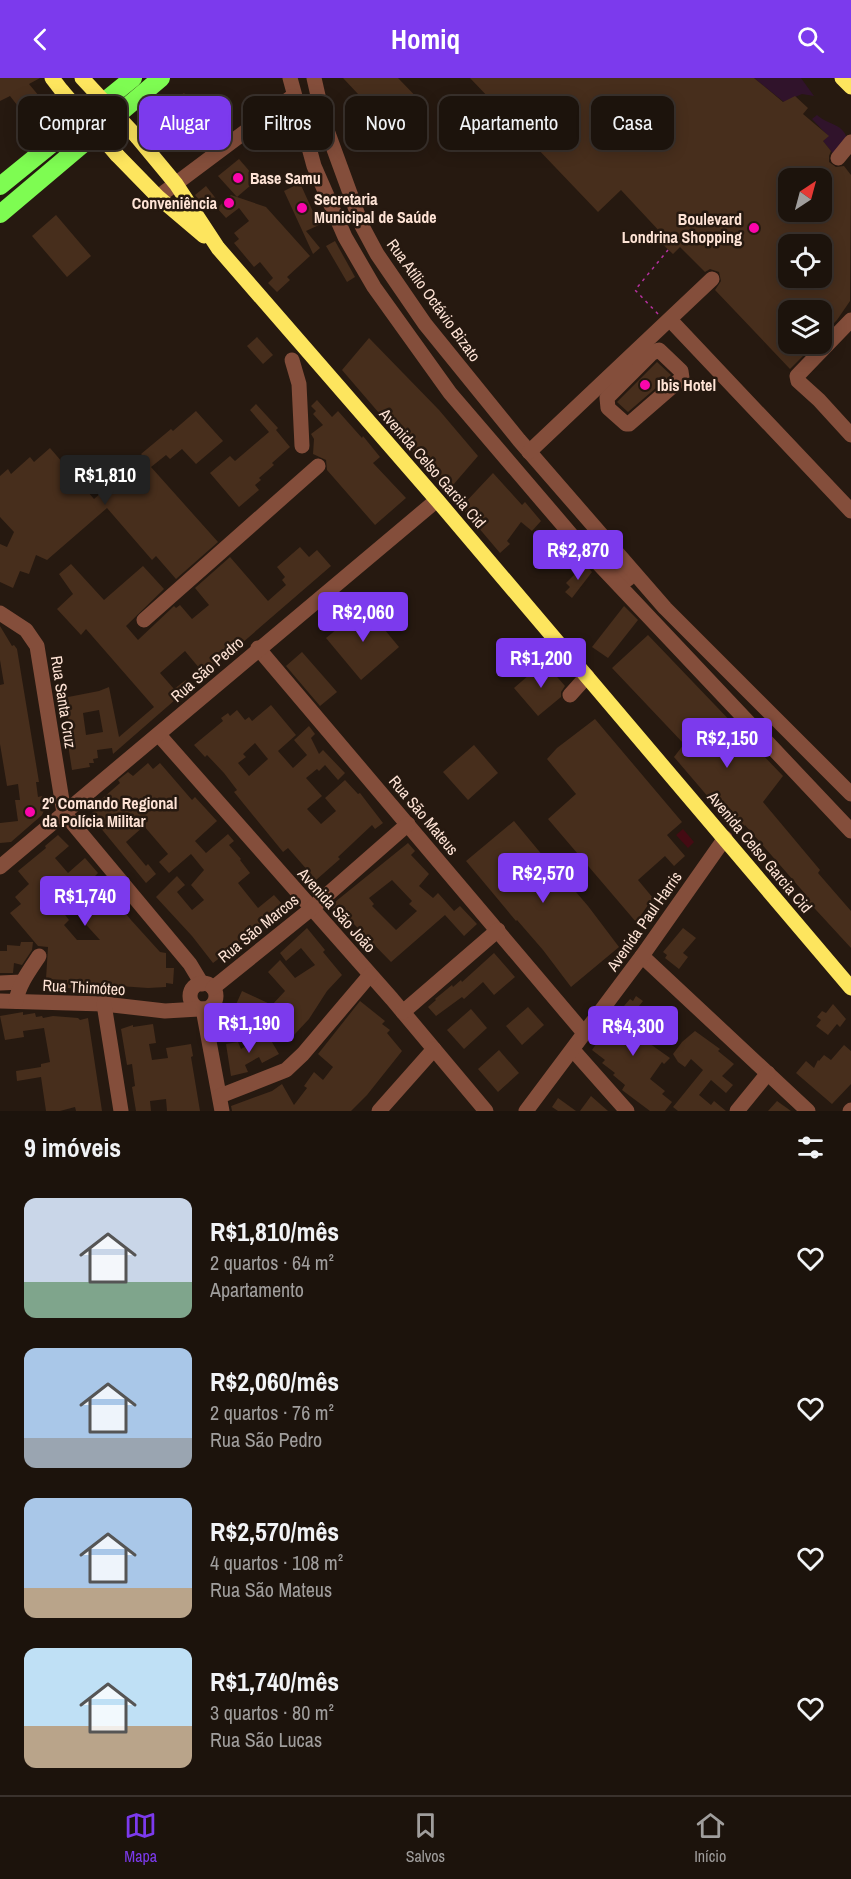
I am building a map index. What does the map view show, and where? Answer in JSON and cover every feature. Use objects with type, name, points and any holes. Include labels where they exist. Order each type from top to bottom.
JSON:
[{"type":"highway","points":[[0,186],[133,78]]},
{"type":"highway","points":[[0,214],[161,78]]},
{"type":"main road","name":"Avenida Celso Garcia Cid","points":[[52,78],[121,159],[158,197],[218,248]]},
{"type":"main road","name":"Avenida Celso Garcia Cid","points":[[82,78],[136,136],[176,184],[218,248],[437,500],[851,987]]},
{"type":"main road","points":[[121,159],[136,165],[145,160],[148,151]]},
{"type":"street","points":[[290,78],[293,96]]},
{"type":"street","name":"Rua Atílio Octávio Bizato","points":[[314,78],[319,104],[340,169],[362,226],[377,254],[425,324],[529,452],[665,608]]},
{"type":"street","points":[[158,197],[243,134]]},
{"type":"street","points":[[844,162],[851,142]]},
{"type":"street","points":[[309,150],[345,237],[374,287],[450,393],[580,544],[851,831]]},
{"type":"street","points":[[529,452],[712,279]]},
{"type":"street","points":[[851,320],[797,376],[798,381],[851,435]]},
{"type":"street","points":[[675,325],[851,511]]},
{"type":"street","points":[[659,350],[663,352],[681,371],[682,378],[629,424],[621,421],[608,408],[607,398],[652,353],[659,350]]},
{"type":"street","points":[[292,360],[299,384],[302,446]]},
{"type":"street","points":[[144,620],[318,466]]},
{"type":"street","name":"Rua São Pedro","points":[[0,867],[437,500]]},
{"type":"street","points":[[580,544],[620,570],[655,609],[665,608],[851,794]]},
{"type":"street","name":"Rua Santa Cruz","points":[[0,613],[26,630],[37,646],[64,813]]},
{"type":"street","name":"Rua São Mateus","points":[[258,648],[584,1033]]},
{"type":"street","points":[[570,695],[587,676]]},
{"type":"street","name":"Avenida São João","points":[[159,735],[403,1012],[486,1111]]},
{"type":"street","points":[[64,813],[208,986],[215,1000],[211,1006],[197,1005],[221,1103],[286,1070],[303,1054],[370,975]]},
{"type":"street","name":"Rua São Marcos","points":[[197,1005],[195,986],[208,986],[311,909],[408,824]]},
{"type":"street","name":"Avenida Paul Harris","points":[[526,1111],[642,956],[725,838]]},
{"type":"street","points":[[403,1012],[498,930]]},
{"type":"street","points":[[16,1001],[22,982],[39,956]]},
{"type":"street","points":[[642,956],[808,1111]]},
{"type":"street","points":[[0,982],[22,982]]},
{"type":"street","name":"Rua Thimóteo","points":[[0,1001],[104,1004],[165,1011],[197,1005]]},
{"type":"street","points":[[104,1004],[121,1111]]},
{"type":"street","points":[[379,1111],[434,1049]]},
{"type":"street","points":[[573,1050],[627,1111]]},
{"type":"street","points":[[736,1111],[768,1073]]},
{"type":"path","points":[[658,315],[634,290],[668,249]]},
{"type":"shaded area","points":[[754,78],[801,78],[814,96],[802,94],[784,102]]},
{"type":"shaded area","points":[[817,115],[845,133],[847,138],[835,156],[823,141],[828,136],[812,119]]},
{"type":"shaded area","points":[[683,829],[694,842],[688,848],[676,835]]},
{"type":"building","points":[[0,78],[40,78],[29,84],[39,96],[18,96],[18,106],[10,96],[0,101]]},
{"type":"building","points":[[343,78],[398,78],[415,96],[360,96]]},
{"type":"building","name":"Boulevard Londrina Shopping","points":[[470,78],[754,78],[783,102],[795,96],[808,108],[803,114],[829,136],[823,141],[831,151],[829,162],[836,167],[844,166],[851,175],[850,301],[832,325],[832,300],[778,300],[778,354],[805,354],[790,369],[715,290],[721,281],[719,272],[710,269],[705,272],[680,247],[673,254],[658,240],[662,234],[621,190],[598,212],[539,150],[579,150],[579,96],[487,96]]},
{"type":"building","name":"Base Samu","points":[[239,159],[257,180],[237,197],[218,176]]},
{"type":"building","name":"Secretaria Municipal de Saúde","points":[[300,183],[319,225],[306,231],[320,248],[313,254],[284,191]]},
{"type":"building","points":[[206,186],[217,200],[206,209],[195,195]]},
{"type":"building","points":[[231,195],[266,207],[310,256],[287,277],[290,280],[277,292],[268,283],[273,278],[260,262],[254,267],[234,243],[239,239],[234,233],[249,221],[239,208],[226,218],[217,208]]},
{"type":"building","points":[[56,215],[91,256],[67,277],[32,236]]},
{"type":"building","points":[[335,241],[355,277],[347,282],[326,246]]},
{"type":"building","points":[[257,337],[273,355],[263,364],[247,346]]},
{"type":"building","points":[[369,338],[439,410],[478,456],[447,492],[342,370]]},
{"type":"building","points":[[657,362],[671,375],[628,412],[617,402]]},
{"type":"building","points":[[317,400],[332,417],[338,411],[362,438],[363,436],[380,457],[373,463],[406,498],[375,525],[327,470],[326,460],[313,454],[314,439],[311,434],[323,425],[313,414],[316,411],[311,406]]},
{"type":"building","points":[[256,404],[278,428],[276,430],[290,447],[259,478],[261,480],[255,485],[259,490],[239,507],[210,473],[230,456],[235,461],[269,432],[250,410]]},
{"type":"building","points":[[196,411],[223,441],[196,464],[182,449],[170,459],[166,455],[151,467],[218,542],[176,579],[156,556],[152,560],[107,508],[47,560],[36,555],[29,574],[20,571],[13,588],[0,582],[0,544],[7,547],[14,532],[0,517],[0,476],[8,469],[11,474],[30,457],[34,462],[50,448],[94,499],[143,456],[141,454]]},
{"type":"building","points":[[493,473],[522,505],[525,502],[541,521],[532,531],[521,522],[507,541],[510,544],[500,553],[461,507]]},
{"type":"building","points":[[300,547],[309,557],[317,550],[331,566],[205,675],[185,651],[160,673],[174,689],[186,680],[191,686],[113,754],[112,748],[97,750],[98,758],[93,759],[94,763],[89,763],[90,767],[72,770],[67,738],[71,737],[63,698],[109,687],[119,737],[154,707],[86,629],[81,635],[57,609],[73,594],[59,574],[71,564],[104,600],[143,566],[164,589],[126,626],[138,640],[174,606],[176,608],[180,605],[192,619],[209,605],[195,588],[230,557],[268,601],[286,585],[282,580],[285,577],[277,567]],"holes":[[[99,710],[103,732],[86,735],[83,713]]]},
{"type":"building","points":[[585,564],[592,572],[572,598],[565,592],[570,587],[566,583]]},
{"type":"building","points":[[365,606],[399,647],[361,680],[326,638]]},
{"type":"building","points":[[624,606],[638,620],[608,658],[592,647]]},
{"type":"building","points":[[0,626],[12,646],[14,645],[17,649],[39,782],[36,782],[38,797],[42,796],[45,808],[42,815],[11,842],[0,843],[0,823],[18,821],[15,800],[20,800],[18,784],[7,786],[0,744],[0,685],[4,684],[0,660]]},
{"type":"building","points":[[648,635],[783,776],[763,802],[820,870],[818,873],[851,911],[851,948],[805,898],[807,896],[745,825],[739,833],[674,757],[684,744],[612,668]]},
{"type":"building","points":[[302,652],[337,692],[320,706],[286,666]]},
{"type":"building","points":[[544,662],[565,686],[561,697],[538,716],[514,688]]},
{"type":"building","points":[[271,705],[296,735],[278,751],[293,768],[307,755],[294,740],[309,726],[315,734],[311,738],[319,754],[323,750],[345,773],[338,780],[325,765],[306,778],[322,796],[307,809],[321,824],[336,811],[325,798],[345,780],[358,794],[360,793],[383,823],[375,829],[372,825],[338,857],[340,859],[316,880],[288,848],[283,852],[234,792],[237,790],[224,773],[194,745],[223,721],[221,718],[228,713],[230,716],[237,710],[245,720],[249,717],[252,721]],"holes":[[[255,743],[268,759],[249,776],[238,763],[246,757],[243,754]]]},
{"type":"building","points":[[595,719],[682,822],[667,835],[685,856],[674,866],[665,856],[638,880],[653,898],[636,922],[548,819],[576,794],[547,759],[557,748]]},
{"type":"building","points":[[474,745],[498,773],[468,800],[443,772]]},
{"type":"building","points":[[148,763],[153,769],[160,763],[192,800],[195,797],[217,821],[195,841],[206,853],[228,834],[234,841],[229,845],[250,873],[238,883],[258,908],[274,895],[283,905],[249,933],[254,939],[246,946],[242,941],[213,963],[156,897],[177,876],[185,885],[177,892],[192,910],[204,900],[191,885],[204,870],[191,854],[169,873],[159,862],[168,854],[144,826],[126,842],[146,866],[148,864],[156,874],[146,883],[90,815],[98,807],[95,805],[120,783],[118,780],[128,772],[133,776]]},
{"type":"building","points":[[514,821],[568,886],[570,885],[588,906],[619,947],[571,987],[543,950],[466,861]]},
{"type":"building","points":[[58,835],[69,846],[55,858],[68,873],[85,858],[98,873],[95,876],[131,920],[160,952],[166,953],[166,968],[174,968],[173,984],[166,983],[166,987],[148,988],[76,983],[75,989],[68,988],[67,980],[46,979],[48,947],[38,946],[10,913],[21,904],[15,897],[29,884],[18,871],[46,848],[45,846]],"holes":[[[70,897],[85,914],[80,918],[100,940],[77,940],[64,925],[69,920],[59,907]]]},
{"type":"building","points":[[408,843],[415,851],[411,855],[429,874],[419,886],[433,898],[438,893],[454,911],[460,906],[477,924],[464,936],[445,915],[391,962],[350,920],[347,923],[336,909],[330,906]],"holes":[[[392,880],[412,901],[409,904],[417,911],[396,930],[372,906],[374,904],[369,898]]]},
{"type":"building","points":[[307,928],[342,975],[327,991],[309,1019],[294,1035],[273,1018],[267,1023],[234,1009],[242,991],[272,1005],[285,991],[268,972],[280,960],[295,978],[315,965],[301,948],[286,961],[280,953]]},
{"type":"building","points":[[683,928],[696,938],[683,953],[688,957],[679,969],[665,958],[667,955],[663,952]]},
{"type":"building","points":[[21,942],[33,942],[32,950],[22,965],[14,963],[13,973],[0,973],[0,951],[7,951],[7,945],[20,946]]},
{"type":"building","points":[[494,953],[515,977],[494,995],[483,982],[464,999],[462,997],[436,1016],[428,1007],[435,999],[452,985],[453,987],[461,980],[462,982]]},
{"type":"building","points":[[636,996],[643,1001],[639,1006],[646,1011],[635,1025],[650,1036],[646,1041],[670,1058],[664,1064],[662,1062],[650,1079],[665,1091],[662,1094],[672,1102],[665,1111],[650,1111],[622,1090],[625,1085],[602,1063],[605,1060],[592,1050],[618,1013],[630,999],[633,1001]]},
{"type":"building","points":[[360,1001],[385,1021],[382,1024],[390,1030],[387,1033],[402,1051],[367,1095],[351,1111],[232,1111],[231,1106],[272,1091],[282,1084],[294,1105],[307,1088],[304,1086],[314,1072],[323,1080],[333,1067],[318,1054]]},
{"type":"building","points":[[833,1004],[846,1019],[840,1027],[837,1024],[828,1035],[816,1026],[821,1020],[817,1017],[822,1011],[826,1013]]},
{"type":"building","points":[[528,1007],[544,1025],[522,1045],[506,1026]]},
{"type":"building","points":[[471,1009],[487,1028],[464,1049],[447,1030]]},
{"type":"building","points":[[23,1012],[23,1015],[35,1013],[36,1017],[42,1016],[43,1018],[53,1016],[80,1020],[88,1018],[102,1111],[76,1111],[75,1107],[60,1111],[46,1111],[41,1077],[17,1081],[16,1071],[41,1067],[41,1064],[50,1062],[44,1028],[23,1031],[24,1037],[5,1040],[0,1016]]},
{"type":"building","points":[[668,1016],[678,1024],[670,1032],[660,1025],[661,1021]]},
{"type":"building","points":[[260,1021],[269,1036],[253,1030]]},
{"type":"building","points":[[153,1024],[156,1043],[149,1044],[152,1060],[168,1058],[166,1048],[191,1044],[200,1111],[167,1111],[166,1099],[150,1101],[151,1111],[136,1111],[132,1087],[135,1086],[132,1064],[127,1065],[121,1029],[133,1025],[133,1027]]},
{"type":"building","points":[[695,1031],[720,1049],[718,1051],[734,1064],[722,1076],[733,1085],[726,1093],[711,1080],[699,1095],[711,1105],[714,1101],[726,1111],[678,1111],[673,1107],[703,1070],[691,1059],[685,1067],[673,1054]]},
{"type":"building","points":[[269,1037],[279,1054],[262,1063],[259,1057],[245,1065],[248,1072],[231,1076],[226,1044],[238,1042],[241,1049],[258,1039]]},
{"type":"building","points":[[844,1045],[851,1051],[851,1084],[832,1104],[796,1073],[806,1061],[814,1068],[824,1055],[831,1060]]},
{"type":"building","points":[[499,1050],[519,1073],[498,1092],[478,1069]]},
{"type":"building","points":[[591,1096],[608,1111],[580,1111]]},
{"type":"building","points":[[558,1098],[576,1111],[558,1111],[552,1107]]},
{"type":"building","points":[[777,1101],[791,1111],[768,1111]]},
{"type":"place","name":"Base Samu","points":[[238,178]]},
{"type":"place","name":"Conveniência","points":[[229,203]]},
{"type":"place","name":"Secretaria Municipal de Saúde","points":[[302,208]]},
{"type":"place","name":"Boulevard Londrina Shopping","points":[[754,228]]},
{"type":"place","name":"Ibis Hotel","points":[[645,385]]},
{"type":"place","name":"2º Comando Regional da Polícia Militar","points":[[30,812]]}]
